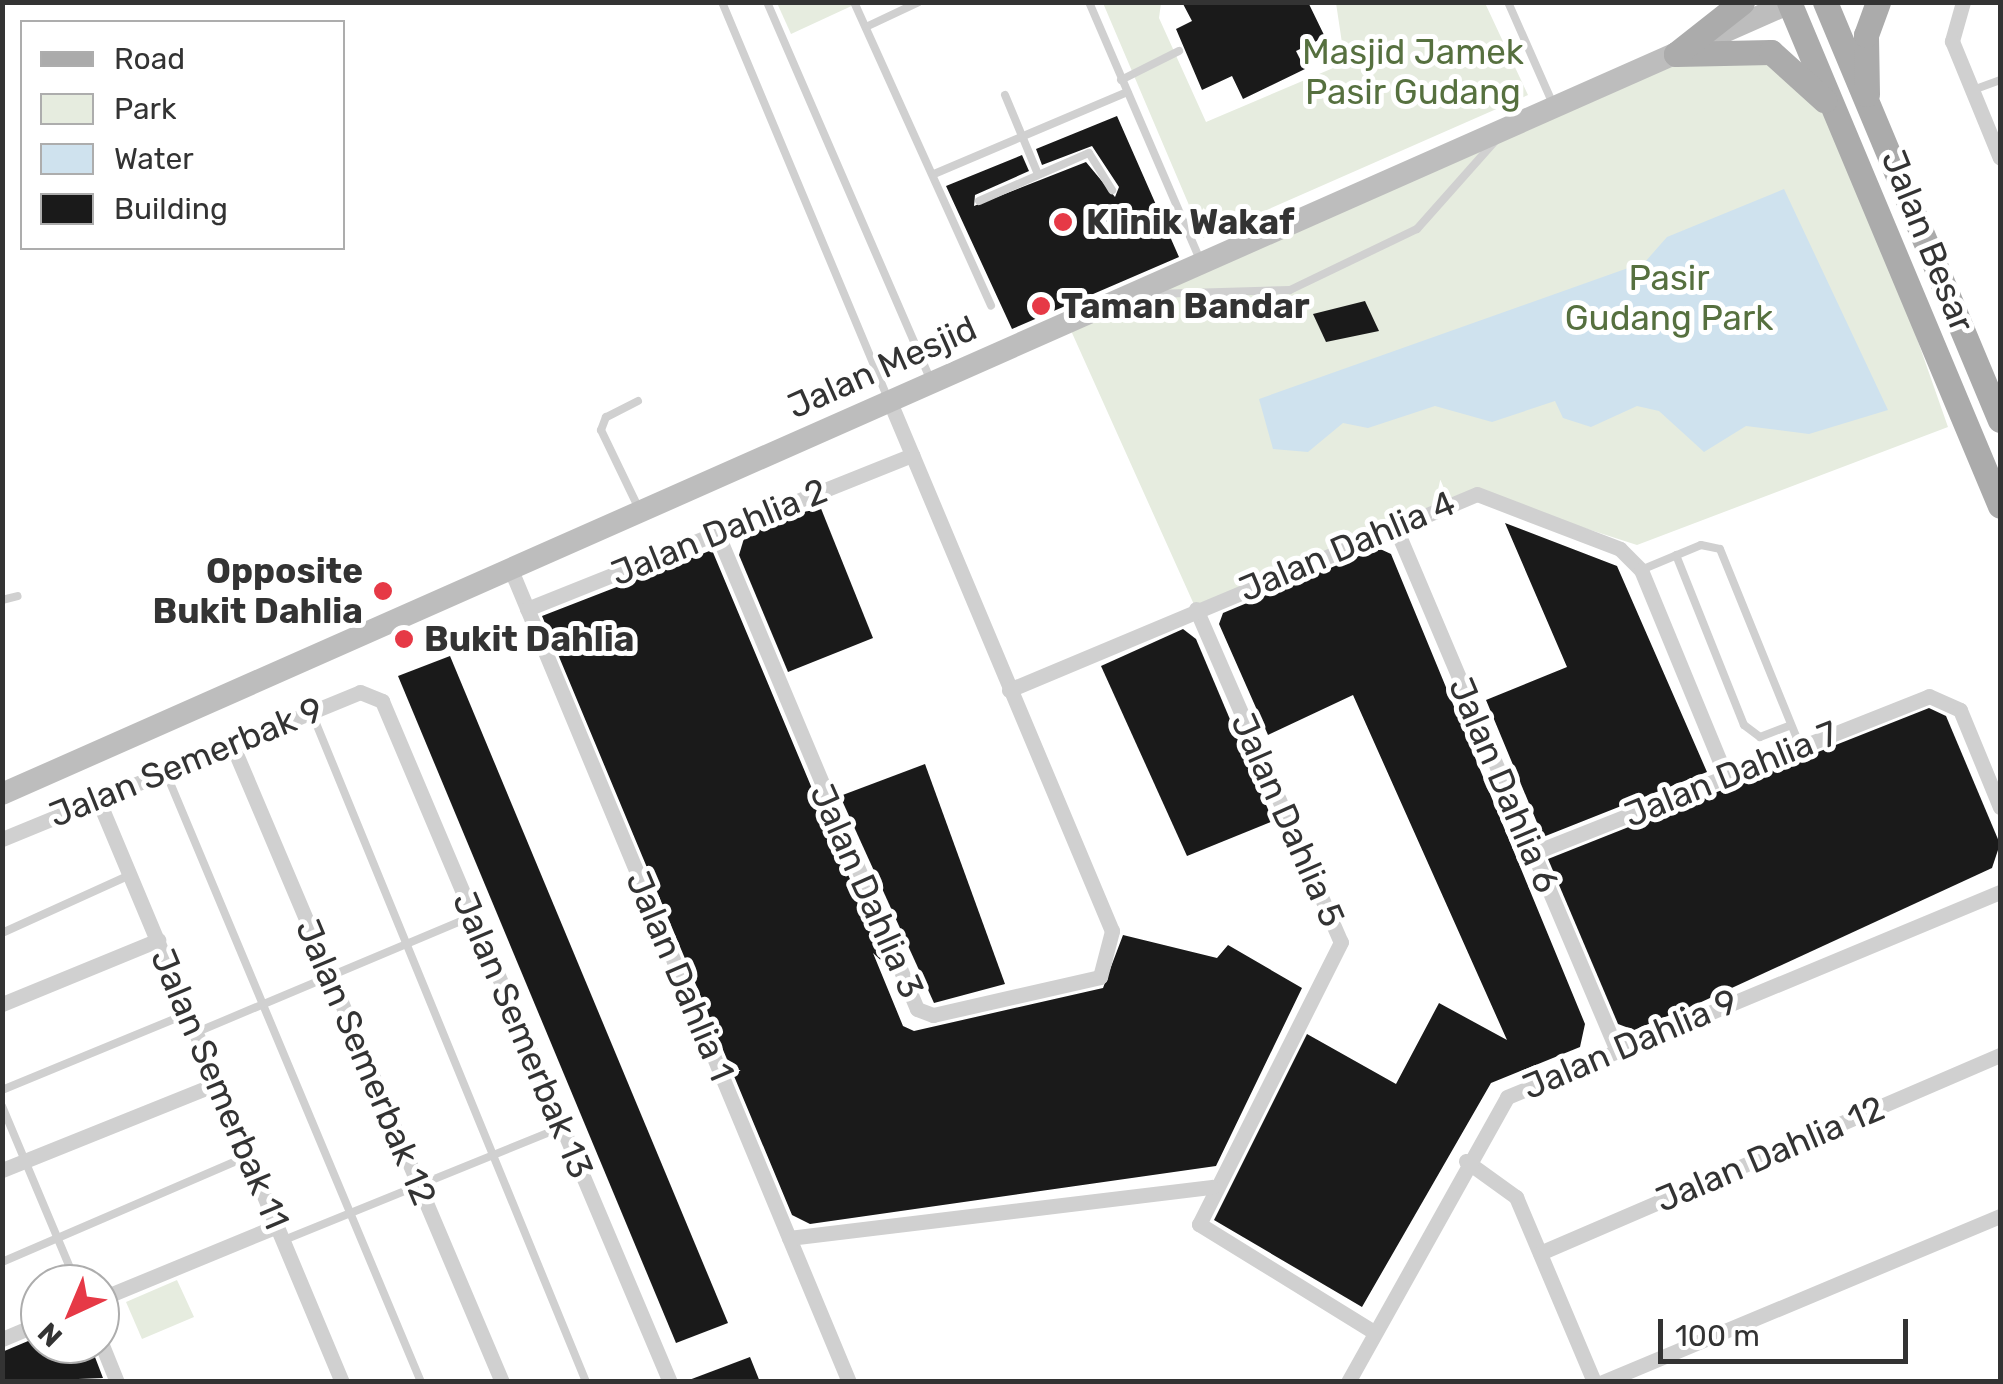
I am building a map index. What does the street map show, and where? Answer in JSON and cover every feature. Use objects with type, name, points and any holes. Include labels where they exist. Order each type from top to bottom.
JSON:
[{"type":"main road","points":[[1676,54],[1742,2]]},
{"type":"main road","points":[[1866,102],[1866,34],[1878,2]]},
{"type":"main road","name":"Jalan Mesjid","points":[[2,794],[1790,3],[1825,3]]},
{"type":"main road","name":"Jalan Besar","points":[[1790,3],[2000,506]]},
{"type":"main road","name":"Jalan Besar","points":[[1825,3],[2000,420]]},
{"type":"main road","points":[[1676,54],[1771,52],[1840,120]]},
{"type":"street","points":[[1963,2],[1951,32],[2000,155]]},
{"type":"street","points":[[890,402],[1010,690]]},
{"type":"street","name":"Jalan Dahlia 2","points":[[527,609],[912,455]]},
{"type":"street","name":"Jalan Dahlia 4","points":[[1010,690],[1394,524],[1477,494],[1620,549],[1641,570]]},
{"type":"street","name":"Jalan Dahlia 6","points":[[1394,524],[1615,1046]]},
{"type":"street","name":"Jalan Dahlia 3","points":[[717,533],[907,992],[927,1015],[1097,979],[1111,959],[1112,931],[1010,690]]},
{"type":"street","name":"Jalan Dahlia 1","points":[[511,570],[849,1382]]},
{"type":"street","points":[[1641,570],[1726,776]]},
{"type":"street","name":"Jalan Dahlia 5","points":[[1196,609],[1341,942],[1198,1220],[1204,1232],[1372,1331]]},
{"type":"street","name":"Jalan Semerbak 9","points":[[2,839],[230,742],[371,693]]},
{"type":"street","name":"Jalan Semerbak 13","points":[[371,693],[473,916],[670,1382]]},
{"type":"street","name":"Jalan Dahlia 7","points":[[1533,853],[1929,696],[1960,710],[2000,807]]},
{"type":"street","name":"Jalan Semerbak 12","points":[[230,742],[502,1382]]},
{"type":"street","name":"Jalan Semerbak 11","points":[[97,797],[342,1382]]},
{"type":"street","name":"Jalan Dahlia 9","points":[[1348,1382],[1466,1161],[1507,1097],[1615,1046],[2000,892]]},
{"type":"street","points":[[2,1004],[158,940]]},
{"type":"street","name":"Jalan Dahlia 12","points":[[1540,1253],[2000,1055]]},
{"type":"street","points":[[2,1170],[218,1083]]},
{"type":"street","points":[[1466,1161],[1513,1192],[1594,1382]]},
{"type":"street","points":[[789,1238],[1212,1187]]},
{"type":"street","points":[[1603,1382],[2000,1216]]},
{"type":"street","points":[[120,1292],[280,1233]]},
{"type":"lane","points":[[722,2],[890,402]]},
{"type":"lane","points":[[768,2],[932,384]]},
{"type":"lane","points":[[854,2],[991,305]]},
{"type":"lane","points":[[868,26],[919,2]]},
{"type":"lane","points":[[1089,2],[1202,264]]},
{"type":"lane","points":[[1508,2],[1555,108]]},
{"type":"lane","points":[[1121,80],[1179,51]]},
{"type":"lane","points":[[1972,90],[2000,80]]},
{"type":"lane","points":[[934,174],[1126,92]]},
{"type":"lane","points":[[1005,95],[1037,172]]},
{"type":"lane","points":[[1135,294],[1290,290],[1420,227],[1500,133]]},
{"type":"lane","points":[[978,201],[1037,172],[1094,154],[1112,190]]},
{"type":"lane","points":[[638,401],[606,417],[601,430],[641,513]]},
{"type":"lane","points":[[1641,570],[1676,555],[1720,549],[1800,746]]},
{"type":"lane","points":[[1676,555],[1744,725],[1760,736],[1792,725]]},
{"type":"lane","points":[[2,600],[18,596]]},
{"type":"lane","points":[[311,711],[586,1382]]},
{"type":"lane","points":[[164,769],[421,1382]]},
{"type":"lane","points":[[2,933],[131,874]]},
{"type":"lane","points":[[198,1032],[473,916]]},
{"type":"lane","points":[[2,1090],[189,1013]]},
{"type":"lane","points":[[2,1106],[69,1264]]},
{"type":"lane","points":[[280,1233],[352,1215],[562,1127]]},
{"type":"lane","points":[[2,1262],[248,1156]]},
{"type":"green space","points":[[777,3],[858,3],[791,34]]},
{"type":"green space","name":"Masjid Jamek Pasir Gudang","points":[[1103,3],[1161,3],[1159,18],[1206,122],[1345,63],[1336,3],[1485,3],[1528,95],[1203,238]]},
{"type":"green space","name":"Pasir Gudang Park","points":[[1754,48],[1840,119],[1948,427],[1637,545],[1482,495],[1196,609],[1068,324],[1676,54]]},
{"type":"green space","points":[[177,1280],[194,1317],[142,1339],[126,1302]]},
{"type":"water","points":[[1784,189],[1888,410],[1809,434],[1746,426],[1704,452],[1659,411],[1637,406],[1591,427],[1563,418],[1555,401],[1492,422],[1435,406],[1368,428],[1343,423],[1308,452],[1273,449],[1259,399],[1645,262],[1667,237]]},
{"type":"building","points":[[1182,2],[1308,2],[1325,37],[1296,51],[1305,69],[1243,99],[1232,76],[1202,90],[1176,29],[1192,21]]},
{"type":"building","name":"Klinik Wakaf","points":[[1117,116],[1179,257],[1012,329],[946,186],[1022,155],[1029,171],[975,195],[974,206],[1086,162],[1115,197],[1119,187],[1092,146],[1042,165],[1036,149]]},
{"type":"building","points":[[1365,301],[1379,331],[1326,342],[1313,314]]},
{"type":"building","points":[[820,506],[873,638],[788,672],[739,555],[745,535]]},
{"type":"building","points":[[1505,523],[1617,566],[1707,772],[1543,837],[1486,700],[1567,667]]},
{"type":"building","points":[[1378,548],[1391,554],[1585,1024],[1580,1047],[1491,1083],[1362,1307],[1214,1220],[1307,1034],[1396,1084],[1439,1003],[1507,1040],[1353,695],[1268,735],[1219,624],[1223,613]]},
{"type":"building","points":[[712,550],[886,965],[873,953],[903,1026],[914,1031],[1103,988],[1123,935],[1217,958],[1228,945],[1302,988],[1216,1166],[810,1224],[792,1215],[542,616]]},
{"type":"building","points":[[1183,629],[1196,639],[1273,821],[1187,856],[1101,666]]},
{"type":"building","points":[[450,656],[728,1323],[676,1343],[398,676]]},
{"type":"building","points":[[1929,708],[1946,716],[2000,844],[1992,868],[1697,1004],[1634,1030],[1618,1024],[1548,859]]},
{"type":"building","points":[[925,764],[1005,984],[934,1003],[840,796]]},
{"type":"building","points":[[20,1344],[20,1364],[98,1364],[103,1378],[2,1382],[2,1352]]},
{"type":"building","points":[[750,1357],[760,1382],[689,1382],[689,1380]]},
{"type":"place","name":"Klinik Wakaf","points":[[1063,222]]},
{"type":"place","name":"Taman Bandar","points":[[1041,306]]},
{"type":"place","name":"Opposite Bukit Dahlia","points":[[383,591]]},
{"type":"place","name":"Bukit Dahlia","points":[[404,639]]}]
